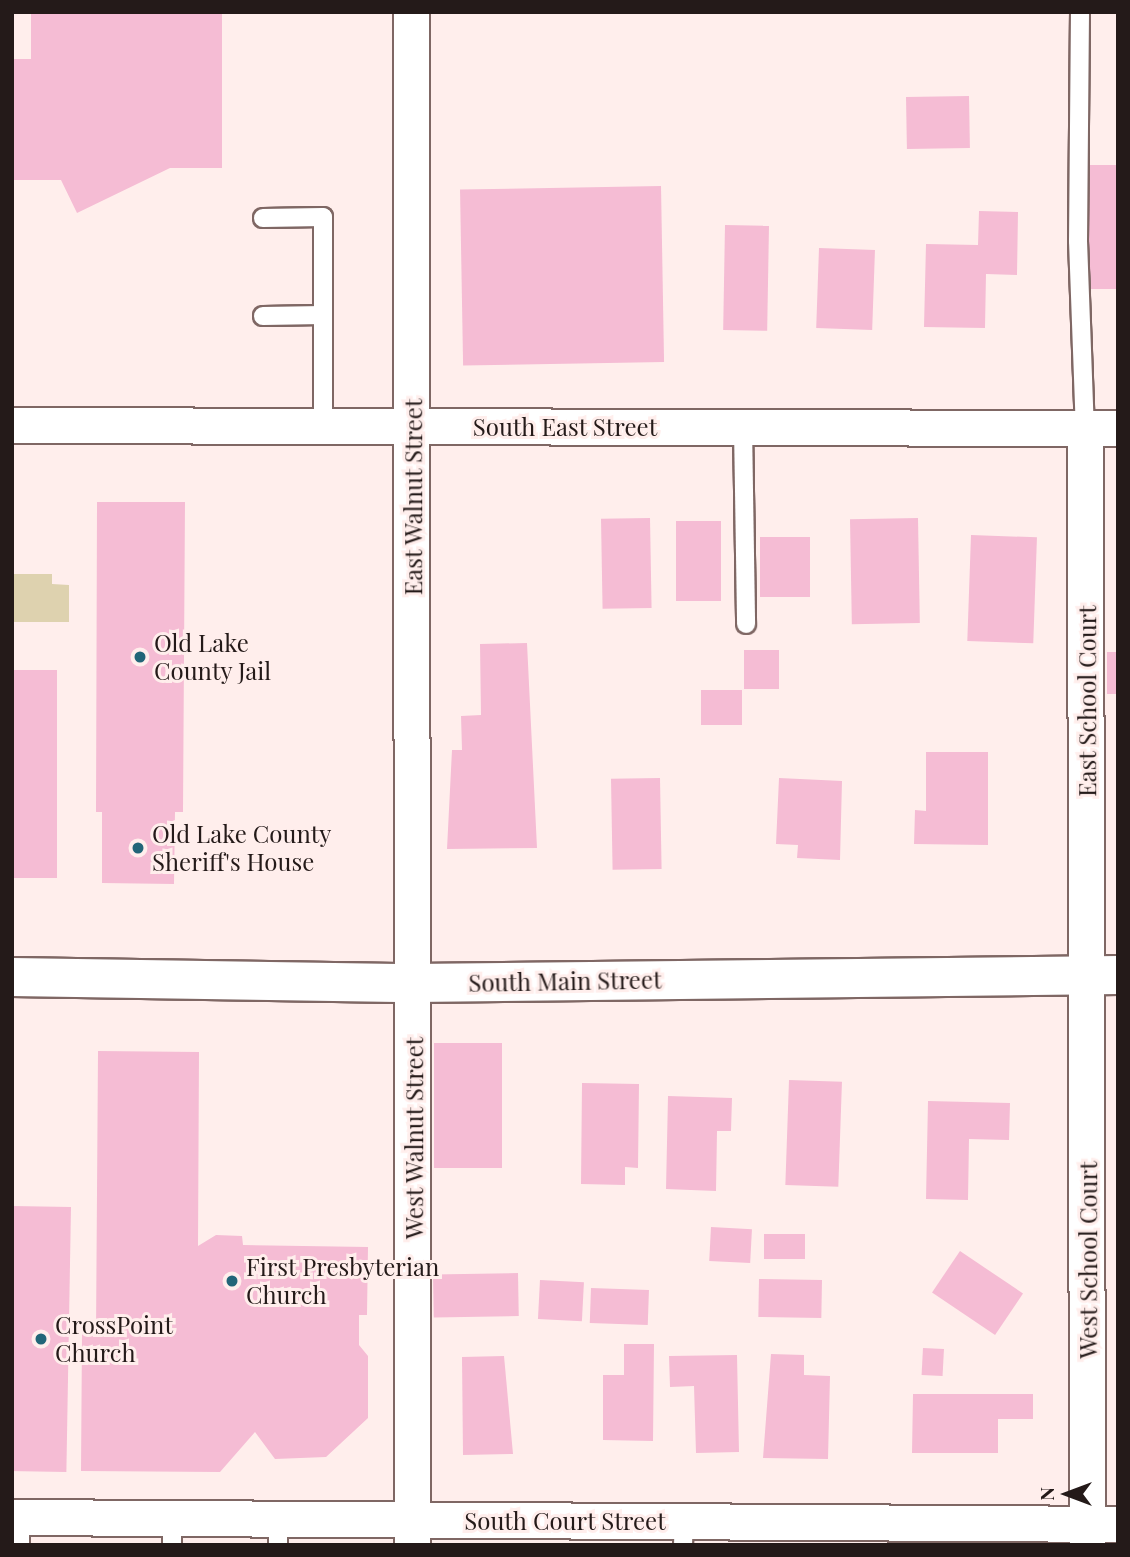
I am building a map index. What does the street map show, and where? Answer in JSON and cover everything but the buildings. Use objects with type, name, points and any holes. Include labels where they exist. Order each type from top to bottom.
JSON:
[{"type":"street","name":"East Walnut Street","points":[[411,12],[414,983]]},
{"type":"street","name":"South East Street","points":[[12,425],[1102,428]]},
{"type":"street","name":"East School Court","points":[[1102,428],[1103,975]]},
{"type":"street","name":"South Main Street","points":[[12,976],[414,983],[1103,975]]},
{"type":"street","name":"West School Court","points":[[1097,1531],[1103,975]]},
{"type":"street","name":"West Walnut Street","points":[[412,1532],[414,983]]},
{"type":"street","name":"South Court Street","points":[[17,1526],[172,1532],[1097,1531]]},
{"type":"lane","points":[[1080,12],[1078,241],[1102,428]]},
{"type":"lane","points":[[263,218],[323,217],[323,426]]},
{"type":"lane","points":[[263,316],[323,316]]},
{"type":"lane","points":[[743,427],[746,624]]},
{"type":"shaded area","points":[[12,574],[52,574],[52,584],[69,585],[69,622],[12,622]]},
{"type":"place","name":"Old Lake County Jail","points":[[140,657]]},
{"type":"place","name":"Old Lake County Sheriff's House","points":[[138,848]]},
{"type":"place","name":"First Presbyterian Church","points":[[232,1281]]},
{"type":"place","name":"CrossPoint Church","points":[[41,1339]]}]
